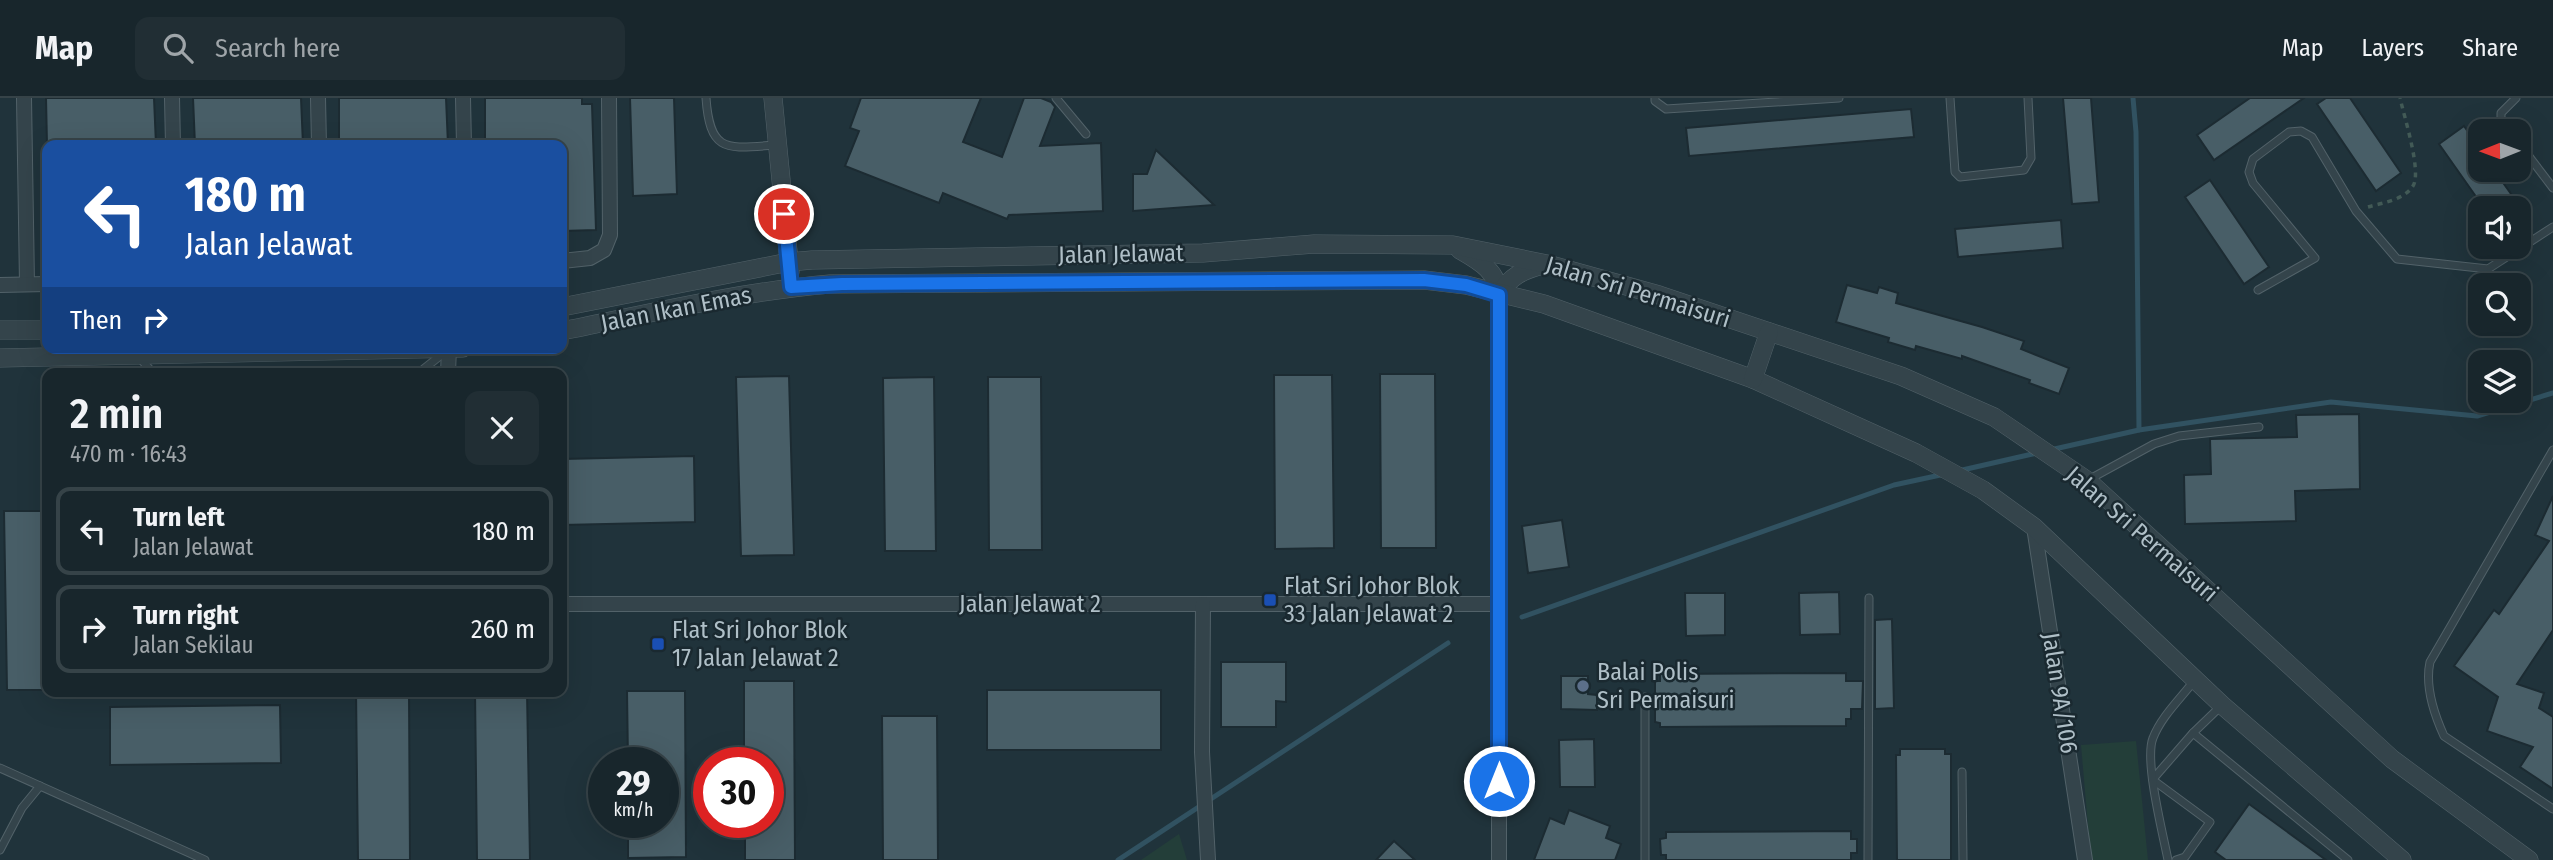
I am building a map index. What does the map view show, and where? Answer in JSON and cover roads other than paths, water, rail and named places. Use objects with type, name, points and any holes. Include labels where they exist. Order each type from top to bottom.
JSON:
[{"type":"street","points":[[24,98],[27,284]]},
{"type":"street","points":[[172,98],[173,140]]},
{"type":"street","points":[[318,98],[319,140]]},
{"type":"street","points":[[463,98],[464,140]]},
{"type":"street","points":[[567,260],[590,258],[604,250],[610,235],[609,98]]},
{"type":"street","points":[[775,98],[791,287]]},
{"type":"street","name":"Jalan Jelawat","points":[[789,262],[841,258],[1203,253],[1314,244],[1452,245]]},
{"type":"street","points":[[1452,245],[1491,272],[1498,282],[1499,295],[1499,860]]},
{"type":"street","name":"Jalan Sri Permaisuri","points":[[1452,245],[1547,264],[1659,295],[1901,376],[1994,417],[2088,481],[2392,759],[2529,860]]},
{"type":"street","name":"Jalan Ikan Emas","points":[[567,306],[789,262]]},
{"type":"street","points":[[1499,295],[1506,282],[1516,275],[1526,269],[1547,264]]},
{"type":"street","name":"Jalan Jelawat","points":[[791,287],[842,284],[1424,280],[1466,285],[1499,295]]},
{"type":"street","points":[[0,285],[42,284]]},
{"type":"street","name":"Jalan Ikan Emas","points":[[567,330],[791,287]]},
{"type":"street","name":"Jalan Sri Permaisuri","points":[[1499,295],[1544,304],[1754,379],[1916,453],[1983,490],[2035,527],[2195,681],[2402,860]]},
{"type":"street","points":[[0,330],[42,330]]},
{"type":"street","points":[[1754,379],[1769,332]]},
{"type":"street","points":[[0,358],[190,354]]},
{"type":"street","name":"Jalan 9A/106","points":[[2035,527],[2085,860]]},
{"type":"street","name":"Jalan Jelawat 2","points":[[567,604],[1499,604]]},
{"type":"street","points":[[1203,604],[1202,752],[1208,860]]},
{"type":"lane","points":[[706,98],[708,124],[723,145],[733,148],[777,145]]},
{"type":"lane","points":[[1056,98],[1086,134]]},
{"type":"lane","points":[[1655,98],[1666,109],[1839,98]]},
{"type":"lane","points":[[1950,98],[1955,172],[1959,177],[2024,170],[2031,158],[2028,98]]},
{"type":"lane","points":[[2501,119],[2501,113],[2516,98]]},
{"type":"lane","points":[[2258,290],[2315,258],[2253,183],[2249,172],[2253,159],[2290,132],[2301,131],[2312,137],[2356,211],[2397,259],[2488,269],[2553,227]]},
{"type":"lane","points":[[2531,159],[2553,188]]},
{"type":"lane","points":[[425,368],[446,354]]},
{"type":"lane","points":[[137,355],[149,368]]},
{"type":"lane","points":[[2088,481],[2154,444],[2179,436],[2259,427]]},
{"type":"lane","points":[[2553,450],[2430,662],[2427,675],[2438,723],[2444,736],[2553,809]]},
{"type":"lane","points":[[1868,860],[1869,598]]},
{"type":"lane","points":[[2152,780],[2210,822],[2185,857],[2172,860],[2152,780],[2152,741],[2160,725],[2195,681]]},
{"type":"lane","points":[[1645,697],[1645,860]]},
{"type":"lane","points":[[2152,780],[2222,705]]},
{"type":"lane","points":[[2193,733],[2348,860]]},
{"type":"lane","points":[[0,768],[205,860]]},
{"type":"lane","points":[[1962,772],[1963,860]]},
{"type":"lane","points":[[0,850],[22,808],[40,786]]},
{"type":"waterway","points":[[2133,98],[2136,132],[2139,430]]},
{"type":"waterway","points":[[2050,450],[2139,430],[2331,402],[2477,416],[2553,393]]},
{"type":"waterway","points":[[1958,471],[2037,453]]},
{"type":"waterway","points":[[1522,617],[1894,485],[1945,474]]},
{"type":"waterway","points":[[1118,860],[1448,643]]},
{"type":"place","name":"Flat Sri Johor Blok 33 Jalan Jelawat 2","points":[[1270,600]]},
{"type":"place","name":"Flat Sri Johor Blok 17 Jalan Jelawat 2","points":[[658,644]]},
{"type":"place","name":"Balai Polis Sri Permaisuri","points":[[1583,686]]}]
